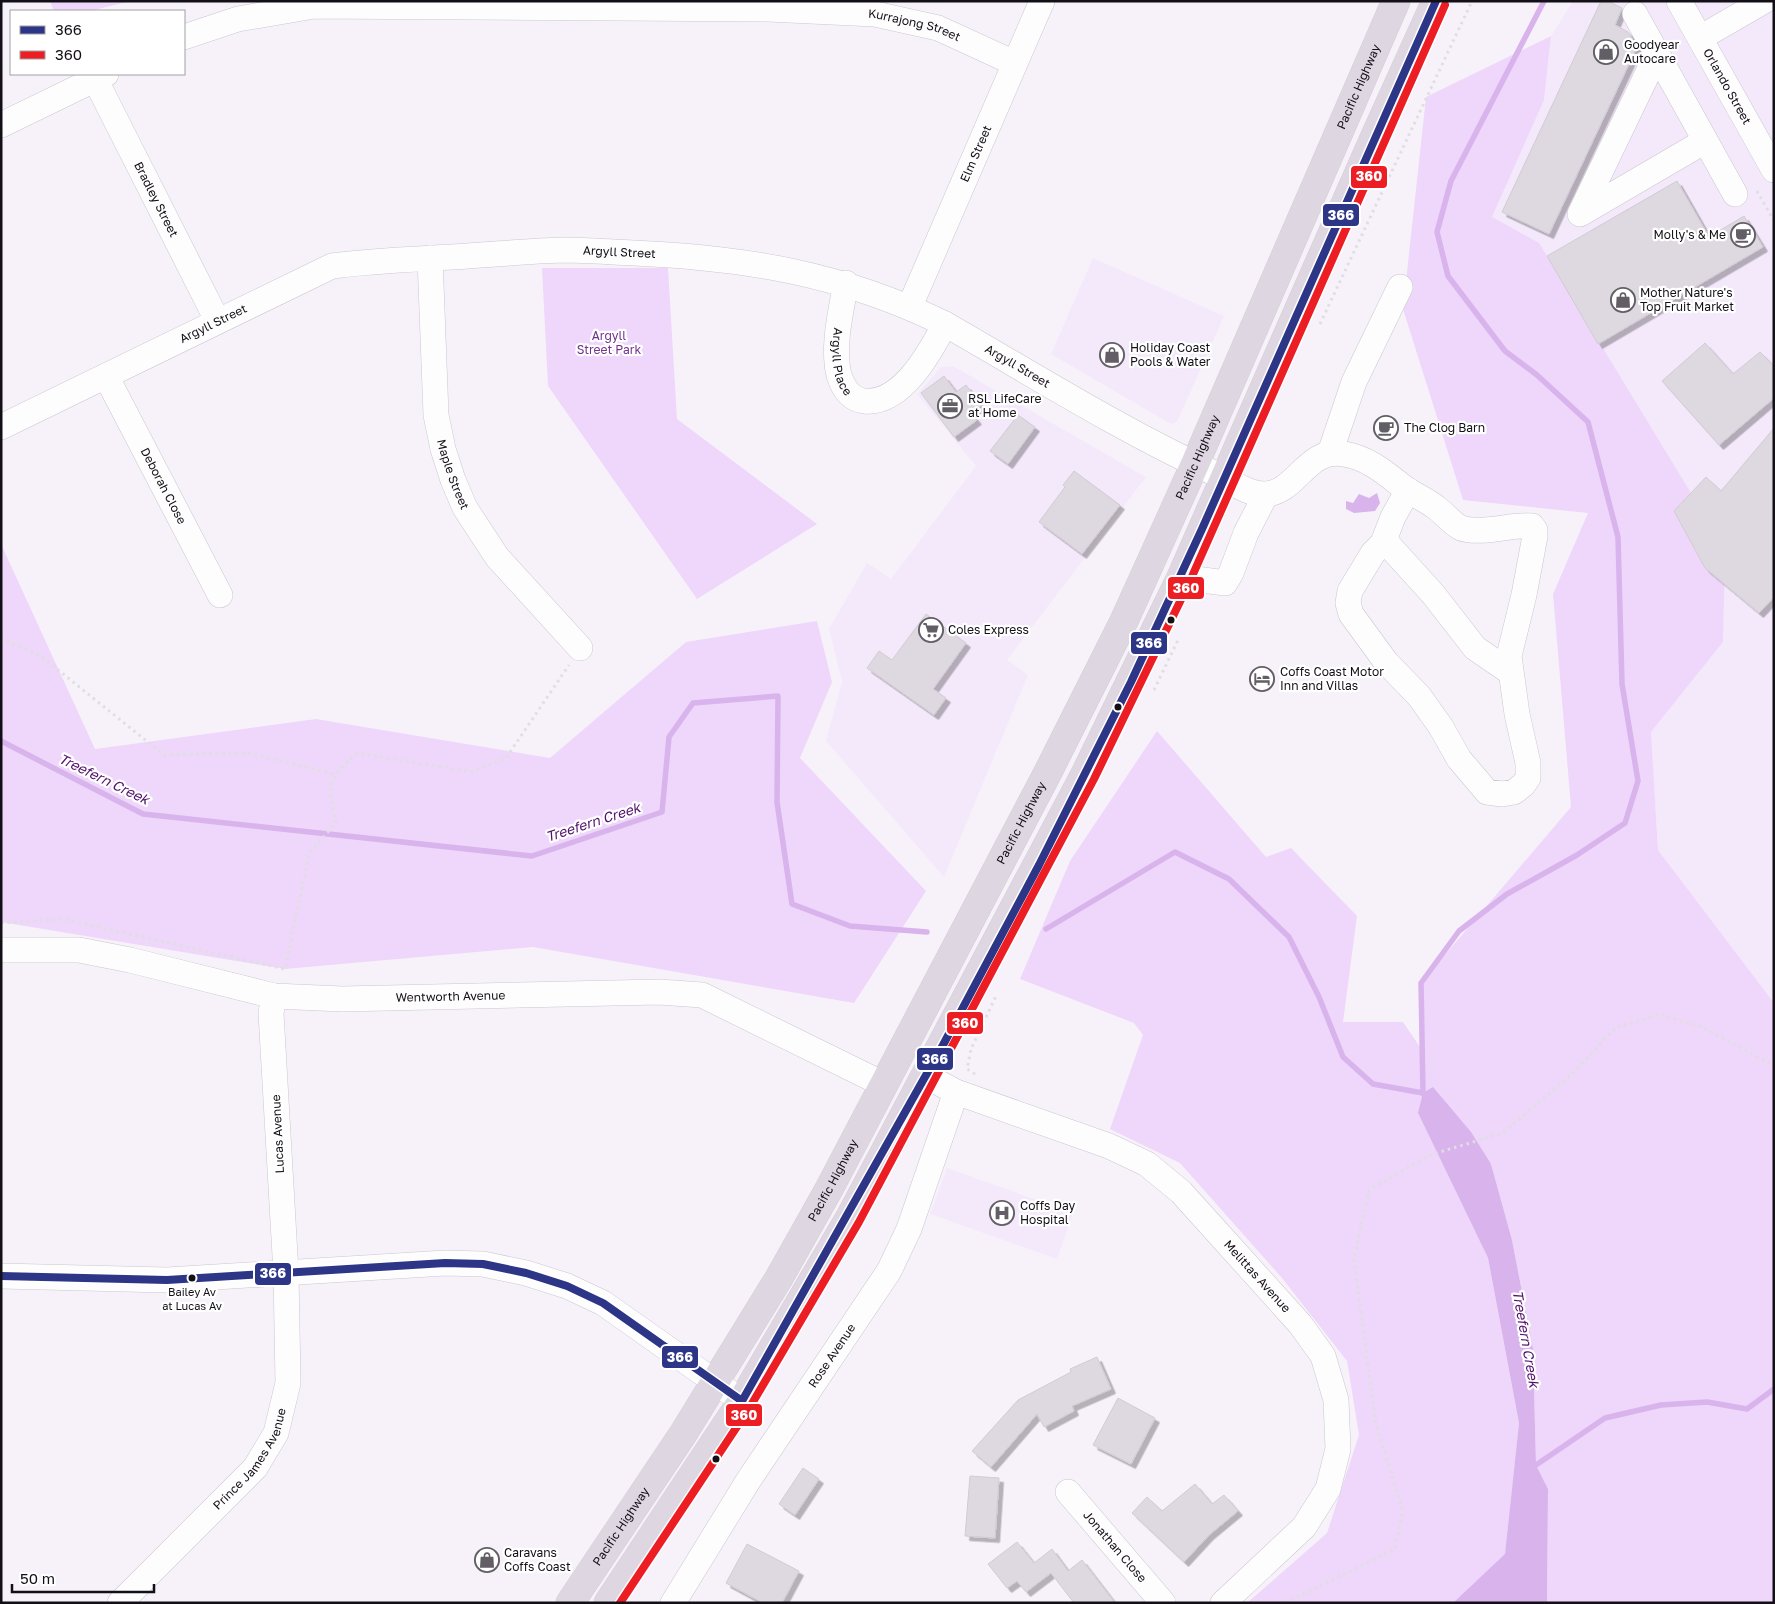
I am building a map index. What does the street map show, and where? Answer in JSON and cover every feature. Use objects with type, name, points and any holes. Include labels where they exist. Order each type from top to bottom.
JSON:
[{"type":"highway","name":"Pacific Highway","points":[[570,1603],[683,1434],[779,1278],[884,1085],[1107,654],[1195,464],[1396,1]]},
{"type":"highway","points":[[608,1603],[742,1401],[850,1217],[1085,774],[1181,577],[1436,1]]},
{"type":"street","name":"Elm Street","points":[[910,306],[1042,1]]},
{"type":"street","name":"Orlando Street","points":[[1679,1],[1774,170]]},
{"type":"street","points":[[1700,38],[1764,1]]},
{"type":"street","name":"Kurrajong Street","points":[[185,37],[210,27],[264,13],[331,5],[768,8],[884,16],[938,28],[1014,63]]},
{"type":"street","points":[[1635,14],[1735,194]]},
{"type":"street","points":[[1657,54],[1580,214],[1706,141]]},
{"type":"street","points":[[1,125],[101,76]]},
{"type":"street","name":"Bradley Street","points":[[101,76],[218,320]]},
{"type":"street","name":"Argyll Street","points":[[1,427],[332,266],[374,260],[563,250],[667,255],[742,261],[795,270],[846,284],[910,306],[945,324],[1163,450],[1249,490],[1266,494]]},
{"type":"street","name":"Maple Street","points":[[430,258],[436,415],[443,449],[453,480],[465,508],[497,557],[580,648]]},
{"type":"street","name":"Argyll Place","points":[[846,284],[838,339],[839,372],[847,392],[857,400],[870,401],[882,399],[903,385],[930,351],[945,324]]},
{"type":"street","points":[[1330,453],[1354,382],[1400,287]]},
{"type":"street","name":"Deborah Close","points":[[106,376],[220,595]]},
{"type":"street","points":[[1181,577],[1225,583],[1231,573],[1246,533],[1266,494],[1292,480],[1316,459],[1330,453],[1364,459],[1408,490],[1438,508],[1459,527],[1471,530],[1521,525],[1532,526],[1535,530],[1524,595],[1511,648],[1510,672],[1517,714],[1525,744],[1528,778],[1514,792],[1502,794],[1487,792],[1473,778],[1419,696],[1386,662],[1351,614],[1348,603],[1350,590],[1384,540],[1393,517],[1408,490]]},
{"type":"street","points":[[1384,540],[1437,599],[1475,648],[1510,672]]},
{"type":"street","name":"Wentworth Avenue","points":[[1,950],[79,950],[130,960],[274,996],[342,999],[659,992],[702,995],[884,1085]]},
{"type":"street","name":"Lucas Avenue","points":[[274,996],[271,1013],[286,1273]]},
{"type":"street","name":"Melittas Avenue","points":[[926,1076],[956,1092],[1109,1146],[1146,1164],[1181,1192],[1300,1324],[1322,1356],[1336,1400],[1338,1439],[1338,1449],[1328,1489],[1304,1527],[1223,1603]]},
{"type":"street","name":"Rose Avenue","points":[[673,1603],[748,1482],[889,1270],[909,1229],[956,1092]]},
{"type":"street","points":[[1,1276],[167,1280],[445,1263],[483,1264],[526,1272],[567,1286],[603,1303],[742,1401]]},
{"type":"street","name":"Prince James Avenue","points":[[120,1603],[255,1468],[276,1433],[288,1383],[286,1273]]},
{"type":"street","name":"Jonathan Close","points":[[1068,1492],[1164,1603]]},
{"type":"path","points":[[1,638],[42,657],[164,755],[247,753],[335,774]]},
{"type":"path","points":[[1,923],[63,919],[285,969],[309,853],[336,822],[329,793],[335,774],[357,753],[473,772],[506,758],[580,648]]},
{"type":"path","points":[[1284,1603],[1395,1549],[1403,1511],[1376,1425],[1354,1259],[1369,1190],[1430,1156],[1504,1133],[1572,1074],[1615,1028],[1660,1014],[1704,1028],[1774,1066]]},
{"type":"shaded area","points":[[1573,1],[1774,1],[1774,1003],[1658,850],[1651,732],[1723,642],[1492,217],[1544,100],[1551,36]]},
{"type":"shaded area","points":[[1093,258],[1224,316],[1177,422],[1171,424],[1051,354]]},
{"type":"shaded area","points":[[953,366],[1146,477],[1007,660],[1028,675],[944,877],[826,741],[842,682],[829,629],[867,563],[891,579],[976,466],[917,394],[941,367]]},
{"type":"shaded area","name":"Coffs Day Hospital","points":[[947,1168],[1073,1213],[1057,1259],[930,1214]]},
{"type":"green space","points":[[50,1],[131,1],[94,10],[54,10]]},
{"type":"green space","points":[[1551,36],[1544,100],[1492,217],[1539,243],[1725,549],[1723,642],[1651,732],[1658,850],[1774,1003],[1774,1603],[1547,1603],[1548,1489],[1536,1465],[1533,1349],[1512,1240],[1491,1164],[1418,1113],[1488,1258],[1519,1423],[1505,1555],[1453,1603],[1247,1603],[1327,1533],[1359,1435],[1347,1361],[1282,1278],[1180,1163],[1110,1129],[1143,1035],[1134,1023],[1020,979],[1070,861],[1157,731],[1266,857],[1291,848],[1357,916],[1343,1022],[1403,1022],[1420,1047],[1421,983],[1571,807],[1553,594],[1588,513],[1463,500],[1403,309],[1426,97]]},
{"type":"green space","name":"Argyll Street Park","points":[[542,268],[668,268],[677,419],[817,524],[697,599],[548,386]]},
{"type":"green space","points":[[1,544],[95,749],[316,719],[550,758],[686,642],[817,621],[832,682],[800,758],[926,891],[854,1003],[533,947],[285,969],[1,922]]},
{"type":"water","points":[[1377,493],[1380,503],[1375,511],[1354,513],[1346,509],[1346,501],[1353,503],[1359,494],[1369,498]]},
{"type":"water","points":[[1433,1087],[1471,1132],[1491,1164],[1512,1240],[1533,1349],[1536,1465],[1548,1489],[1547,1603],[1453,1603],[1505,1554],[1519,1423],[1488,1258],[1418,1113],[1423,1093]]},
{"type":"building","points":[[1601,1],[1608,1],[1622,8],[1615,25],[1628,32],[1637,47],[1549,234],[1502,212]]},
{"type":"building","name":"Mother Nature's Top Fruit Market","points":[[1677,181],[1709,237],[1744,216],[1763,247],[1598,344],[1547,256]]},
{"type":"building","points":[[1705,343],[1733,374],[1760,352],[1774,366],[1774,398],[1719,445],[1662,381]]},
{"type":"building","points":[[944,376],[956,392],[966,385],[981,406],[971,413],[977,420],[954,437],[921,393]]},
{"type":"building","points":[[1018,415],[1035,427],[1008,464],[990,451]]},
{"type":"building","points":[[1774,428],[1774,597],[1759,613],[1705,568],[1674,511],[1706,477],[1721,491]]},
{"type":"building","points":[[1074,471],[1120,505],[1082,554],[1039,522],[1065,487],[1063,485]]},
{"type":"building","points":[[926,614],[966,643],[933,689],[946,698],[934,715],[867,668],[879,651],[892,660]]},
{"type":"building","points":[[1097,1357],[1111,1389],[1072,1406],[1074,1411],[1044,1427],[1037,1414],[991,1467],[972,1451],[1018,1400],[1071,1372],[1070,1369]]},
{"type":"building","points":[[1118,1398],[1155,1418],[1131,1464],[1093,1445]]},
{"type":"building","points":[[803,1468],[819,1479],[795,1515],[779,1504]]},
{"type":"building","points":[[970,1476],[999,1478],[995,1538],[965,1536]]},
{"type":"building","points":[[1195,1484],[1212,1504],[1224,1495],[1238,1511],[1209,1535],[1184,1562],[1132,1513],[1147,1497],[1162,1511]]},
{"type":"building","points":[[1017,1542],[1034,1563],[1052,1549],[1068,1571],[1082,1560],[1115,1603],[1074,1603],[1051,1573],[1026,1592],[1017,1581],[1007,1588],[988,1564]]},
{"type":"building","points":[[747,1544],[799,1571],[782,1603],[763,1603],[726,1583]]},
{"type":"waterway","points":[[1426,1099],[1423,1093],[1421,983],[1459,931],[1507,894],[1577,855],[1625,823],[1638,781],[1622,684],[1618,537],[1588,422],[1537,375],[1505,351],[1448,276],[1437,232],[1451,181],[1544,1]]},
{"type":"waterway","name":"Treefern Creek","points":[[1,741],[143,814],[532,856],[662,812],[669,737],[693,703],[778,696],[777,802],[792,904],[850,926],[927,932]]},
{"type":"waterway","points":[[1046,929],[1175,852],[1229,879],[1289,937],[1319,997],[1343,1057],[1373,1084],[1423,1093]]},
{"type":"waterway","points":[[1536,1465],[1605,1418],[1661,1405],[1707,1402],[1747,1409],[1774,1389]]},
{"type":"transit line","name":"366","points":[[1,1276],[167,1280],[445,1263],[483,1264],[526,1273],[567,1286],[603,1303],[742,1401],[943,1045],[1039,865],[1131,682],[1202,529],[1436,1]]},
{"type":"transit line","name":"360","points":[[620,1603],[750,1407],[859,1222],[1094,779],[1190,581],[1445,5]]},
{"type":"place","name":"Goodyear Autocare","points":[[1606,52]]},
{"type":"place","name":"Molly's & Me","points":[[1743,235]]},
{"type":"place","name":"Mother Nature's Top Fruit Market","points":[[1623,300]]},
{"type":"place","name":"Holiday Coast Pools & Water","points":[[1112,355]]},
{"type":"place","name":"RSL LifeCare at Home","points":[[950,406]]},
{"type":"place","name":"The Clog Barn","points":[[1386,428]]},
{"type":"place","name":"Coles Express","points":[[931,630]]},
{"type":"place","name":"Coffs Coast Motor Inn and Villas","points":[[1262,679]]},
{"type":"place","name":"Coffs Day Hospital","points":[[1002,1213]]},
{"type":"place","name":"Bailey Av at Lucas Av","points":[[192,1278]]},
{"type":"place","name":"Caravans Coffs Coast","points":[[487,1560]]}]
